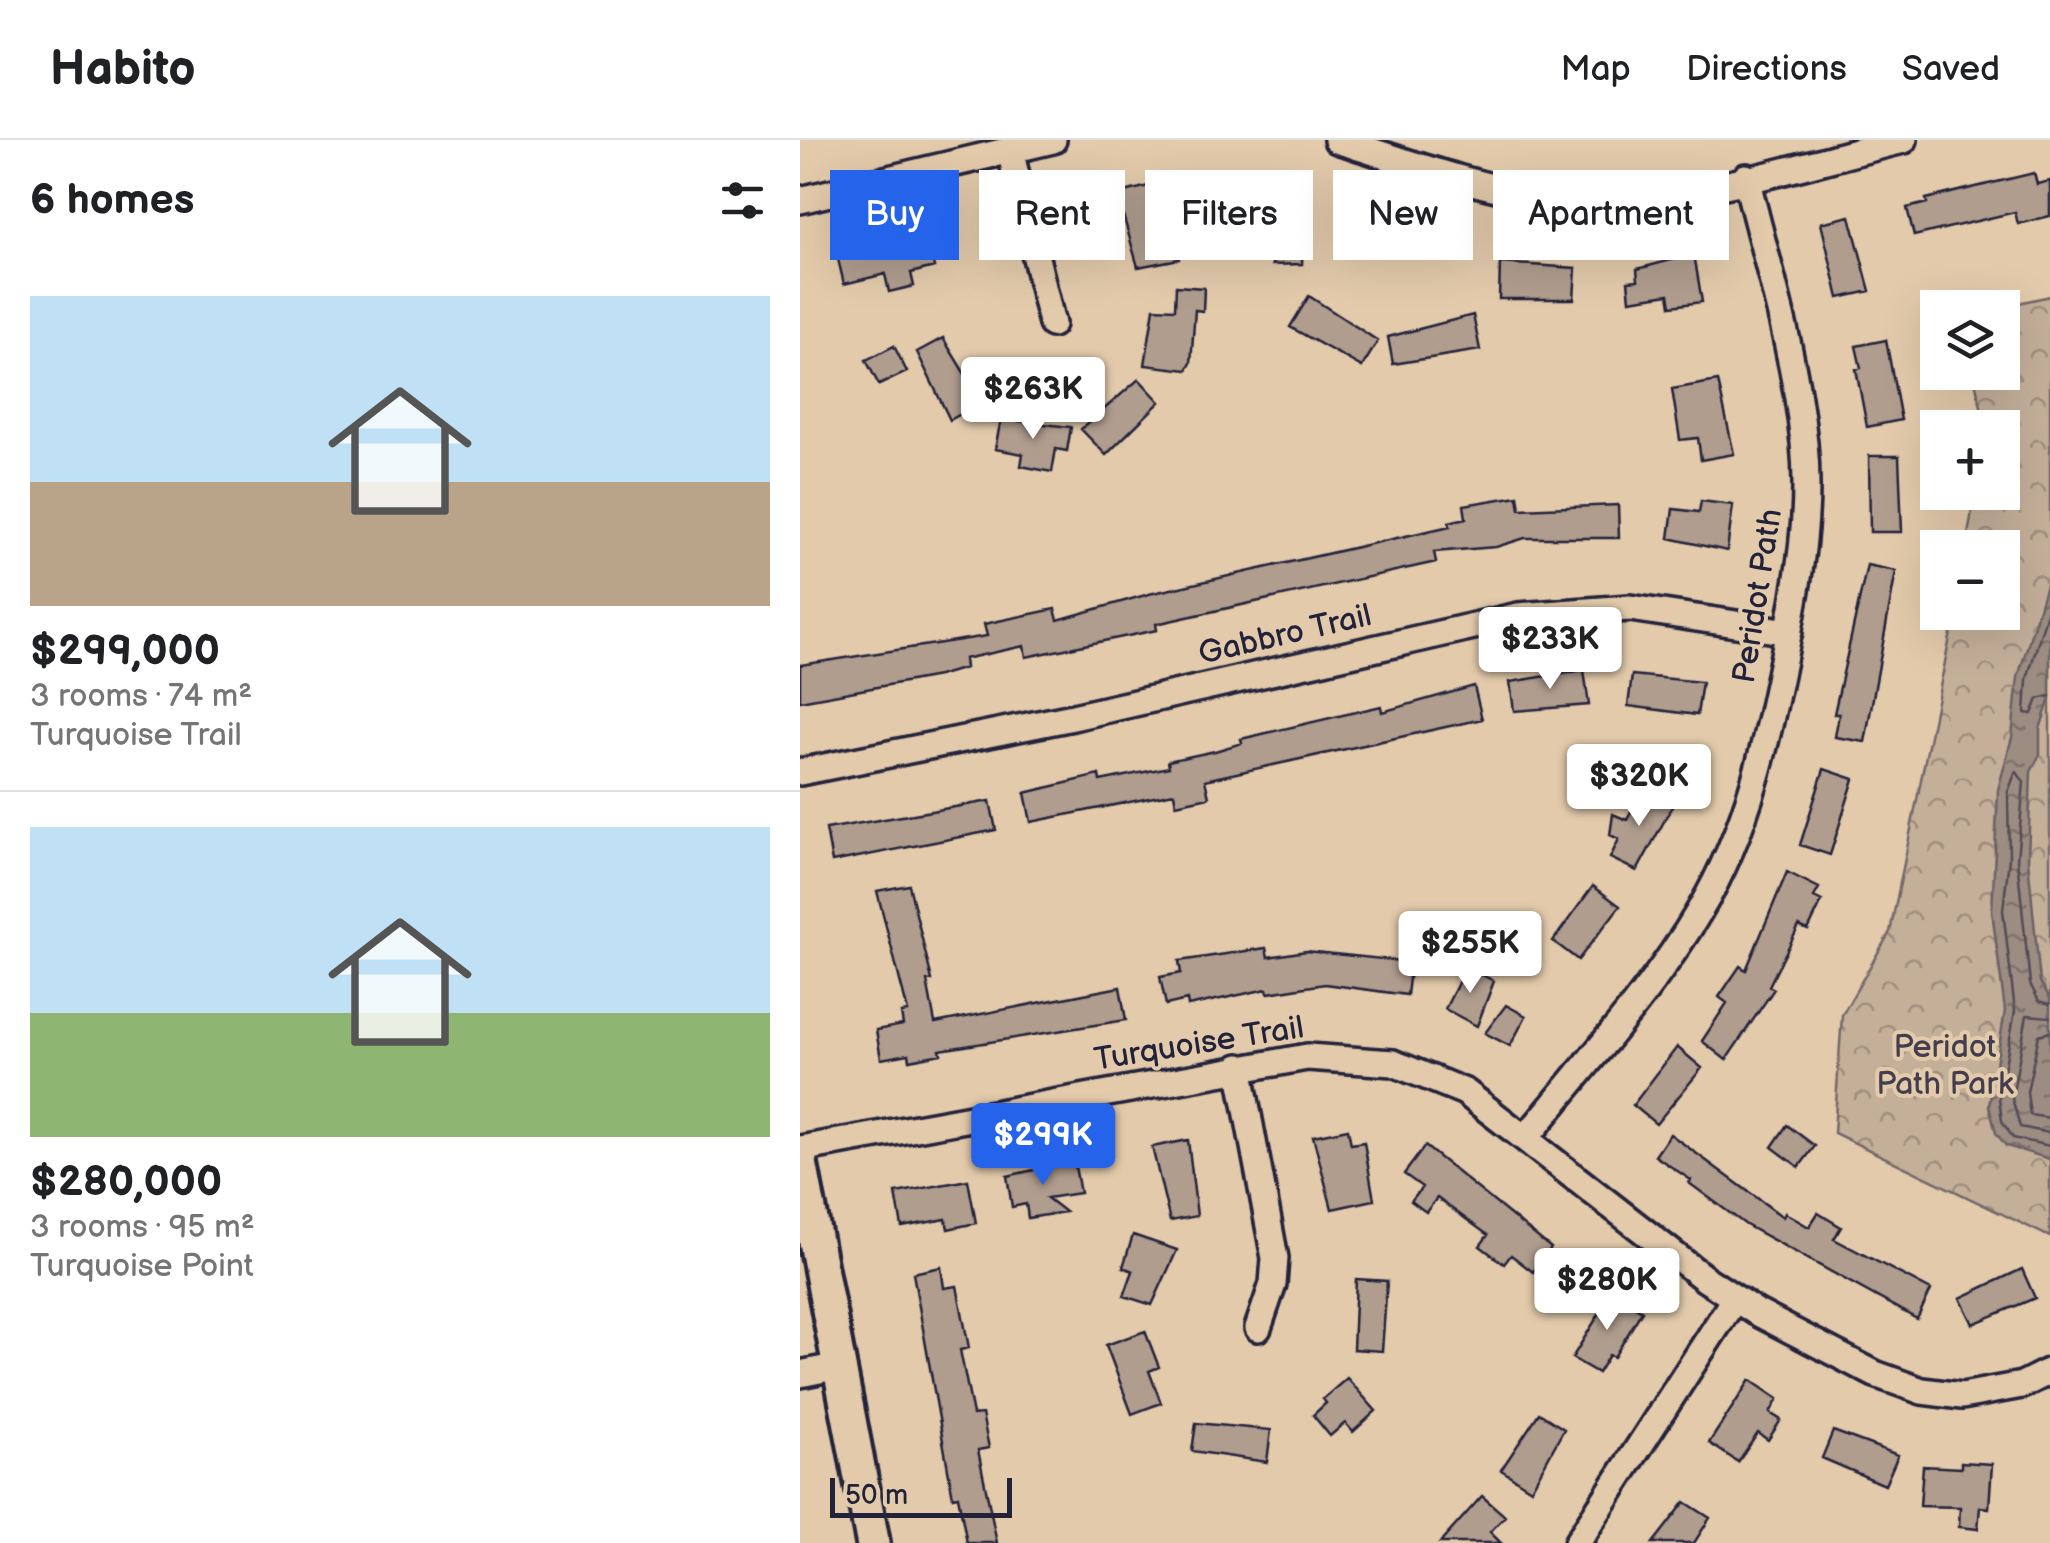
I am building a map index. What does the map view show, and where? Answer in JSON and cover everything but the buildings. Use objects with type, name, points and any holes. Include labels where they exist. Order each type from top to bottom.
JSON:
[{"type":"street","points":[[800,200],[1053,140]]},
{"type":"street","points":[[1337,140],[1518,193],[1603,201],[1659,196],[1904,140]]},
{"type":"street","points":[[1010,150],[1052,324]]},
{"type":"street","name":"Peridot Path","points":[[1526,1138],[1667,962],[1716,880],[1754,787],[1804,544],[1804,440],[1746,177]]},
{"type":"street","name":"Gabbro Trail","points":[[800,772],[1546,612],[1630,608],[1788,632]]},
{"type":"street","name":"Turquoise Trail","points":[[800,1149],[1239,1066],[1336,1056],[1393,1063],[1466,1092],[1735,1298],[1875,1374],[1922,1391],[1980,1395],[2022,1385],[2050,1371]]},
{"type":"street","points":[[1239,1066],[1275,1258],[1273,1284],[1258,1328]]},
{"type":"street","points":[[800,1160],[873,1543]]},
{"type":"street","points":[[1577,1543],[1735,1298]]},
{"type":"street","points":[[800,1374],[839,1366]]},
{"type":"green space","name":"Peridot Path Park","points":[[2050,296],[2050,1237],[1834,1133],[1842,1015],[1890,932],[1952,630],[2020,630],[2020,530],[1969,530],[1972,510],[2020,510],[2020,410],[1982,410],[1977,390],[2020,390],[2020,303]]},
{"type":"water","points":[[2050,572],[2050,698],[2040,729],[2040,754],[2031,772],[2028,860],[2040,982],[2050,998],[2050,1159],[2006,1146],[1996,1133],[1989,1106],[2005,1011],[1992,911],[1998,790],[2012,737],[2018,677]]}]
